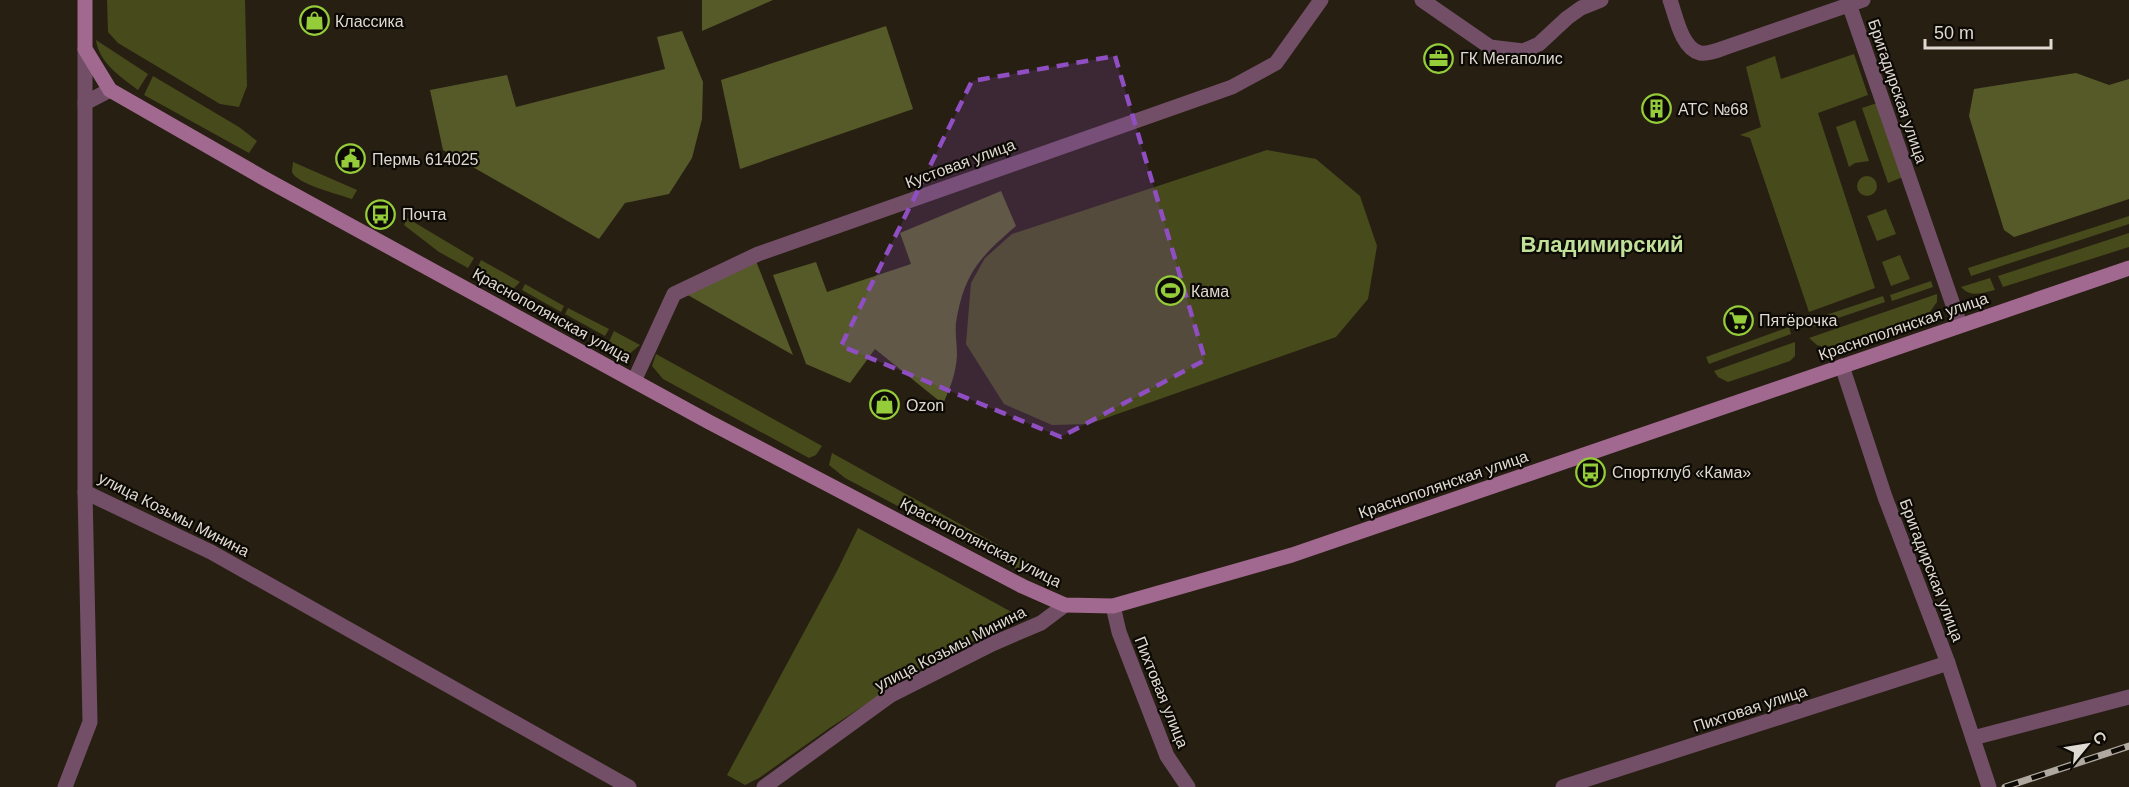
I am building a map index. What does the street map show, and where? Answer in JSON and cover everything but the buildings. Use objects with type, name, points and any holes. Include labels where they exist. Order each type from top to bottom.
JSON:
[{"type":"main road","points":[[85,0],[85,49]]},
{"type":"main road","name":"Краснополянская улица","points":[[85,49],[110,90],[267,180],[634,381],[1022,586],[1065,605],[1113,606],[1292,555],[2129,268]]},
{"type":"street","name":"Кустовая улица","points":[[634,381],[674,294],[758,254],[1232,87],[1276,63],[1321,0]]},
{"type":"street","points":[[1422,0],[1490,47],[1523,51],[1539,44],[1581,8],[1601,0]]},
{"type":"street","points":[[1670,0],[1689,47],[1698,53],[1724,48],[1856,2]]},
{"type":"street","name":"Бригадирская улица","points":[[1856,2],[1960,325]]},
{"type":"street","name":"улица Козьмы Минина","points":[[85,49],[85,492],[211,552],[629,787]]},
{"type":"street","points":[[85,103],[110,90]]},
{"type":"street","name":"Бригадирская улица","points":[[1842,366],[1885,497],[1948,663],[1989,787]]},
{"type":"street","points":[[65,787],[90,722],[85,492]]},
{"type":"street","name":"улица Козьмы Минина","points":[[765,787],[891,695],[992,644],[1041,623],[1065,605]]},
{"type":"street","name":"Пихтовая улица","points":[[1113,606],[1119,632],[1167,756],[1188,787]]},
{"type":"street","name":"Пихтовая улица","points":[[1563,787],[1948,663]]},
{"type":"street","points":[[1973,738],[2129,697]]},
{"type":"highlighted area","points":[[1115,56],[1205,360],[1061,437],[841,346],[972,81]]},
{"type":"green space","points":[[107,0],[245,0],[247,86],[239,107],[220,104],[118,43],[108,32]]},
{"type":"green space","points":[[702,0],[773,0],[702,31]]},
{"type":"green space","points":[[886,26],[913,109],[740,169],[721,80]]},
{"type":"green space","points":[[682,31],[703,82],[702,119],[692,158],[669,194],[625,203],[599,239],[443,150],[430,90],[507,75],[516,107],[665,69],[657,37]]},
{"type":"green space","points":[[96,40],[148,74],[138,90],[118,75],[106,62],[101,56]]},
{"type":"green space","points":[[1854,54],[1868,95],[1818,113],[1875,288],[1809,312],[1750,138],[1740,135],[1761,127],[1746,67],[1775,56],[1781,79]]},
{"type":"green space","points":[[2076,73],[2109,85],[2129,79],[2129,199],[2014,237],[2004,230],[1969,116],[1974,89]]},
{"type":"green space","points":[[153,76],[239,127],[257,141],[249,153],[144,95]]},
{"type":"green space","points":[[1877,103],[1903,177],[1888,183],[1862,108]]},
{"type":"green space","points":[[1855,120],[1869,161],[1855,163],[1849,167],[1836,127]]},
{"type":"green space","name":"Кама","points":[[1267,150],[1316,159],[1360,196],[1377,246],[1368,299],[1336,337],[1089,424],[1052,425],[1004,404],[966,344],[971,283],[985,258],[1012,234]]},
{"type":"green space","points":[[293,162],[357,190],[352,199],[310,185],[292,172]]},
{"type":"green space","points":[[1863,176],[1871,176],[1877,182],[1877,190],[1871,196],[1863,196],[1857,190],[1857,182]]},
{"type":"green space","points":[[1001,191],[1016,226],[983,257],[964,291],[956,323],[955,368],[943,404],[875,349],[850,383],[806,364],[773,275],[816,262],[827,292],[911,264],[900,233]]},
{"type":"green space","points":[[1886,209],[1896,234],[1877,241],[1867,216]]},
{"type":"green space","points":[[2129,216],[2129,224],[1971,276],[1968,268]]},
{"type":"green space","points":[[407,218],[474,258],[468,268],[439,252],[404,225]]},
{"type":"green space","points":[[2129,233],[2129,247],[2003,287],[1998,276]]},
{"type":"green space","points":[[1900,255],[1910,279],[1891,286],[1882,262]]},
{"type":"green space","points":[[481,260],[520,282],[509,293],[500,290],[502,285],[476,271]]},
{"type":"green space","points":[[756,261],[793,355],[686,294]]},
{"type":"green space","points":[[1990,278],[1995,290],[1973,294],[1961,287]]},
{"type":"green space","points":[[1931,281],[1933,287],[1892,301],[1890,295]]},
{"type":"green space","points":[[525,284],[564,306],[561,312],[522,290]]},
{"type":"green space","points":[[1937,294],[1937,302],[1929,313],[1826,348],[1817,345],[1809,338]]},
{"type":"green space","points":[[1883,296],[1885,302],[1809,328],[1805,322]]},
{"type":"green space","points":[[568,308],[609,329],[605,336],[565,314]]},
{"type":"green space","points":[[1789,327],[1791,334],[1709,364],[1706,357]]},
{"type":"green space","points":[[614,331],[640,345],[628,355],[622,355],[606,348]]},
{"type":"green space","points":[[1795,342],[1795,356],[1790,361],[1728,382],[1718,377],[1714,371]]},
{"type":"green space","points":[[656,354],[822,446],[816,455],[809,458],[663,379],[652,366]]},
{"type":"green space","points":[[832,453],[1032,564],[1024,570],[1018,570],[845,478],[829,465]]},
{"type":"green space","points":[[858,528],[1017,615],[989,633],[911,675],[831,727],[759,778],[745,785],[727,775]]},
{"type":"railway","points":[[2005,787],[2129,746]]},
{"type":"place","name":"Классика","points":[[314,21]]},
{"type":"place","name":"ГК Мегаполис","points":[[1439,58]]},
{"type":"place","name":"АТС №68","points":[[1657,109]]},
{"type":"place","name":"Пермь 614025","points":[[351,159]]},
{"type":"place","name":"Почта","points":[[381,214]]},
{"type":"place","name":"Кама","points":[[1170,291]]},
{"type":"place","name":"Пятёрочка","points":[[1738,320]]},
{"type":"place","name":"Ozon","points":[[885,405]]},
{"type":"place","name":"Спортклуб «Кама»","points":[[1591,472]]},
{"type":"district","name":"Владимирский","points":[[1602,244]]}]
